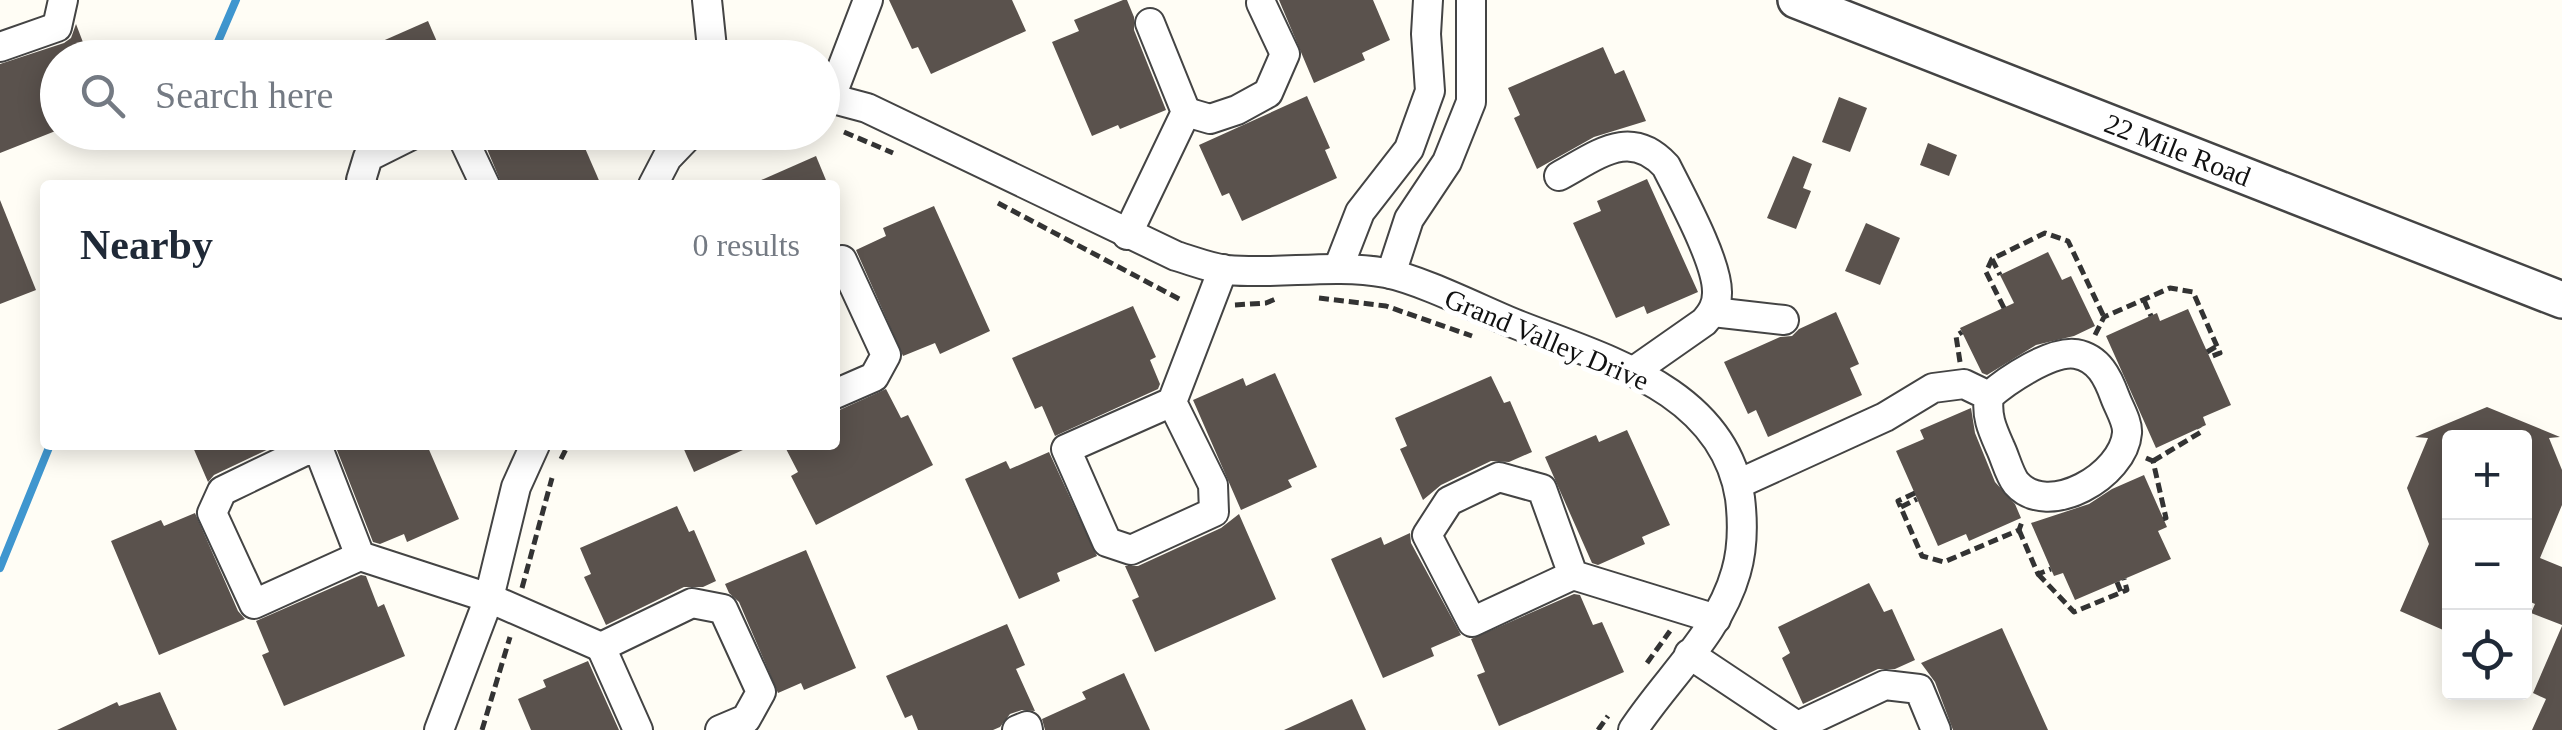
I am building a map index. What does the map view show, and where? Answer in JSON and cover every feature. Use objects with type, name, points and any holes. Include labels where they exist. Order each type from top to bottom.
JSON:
[{"type":"street","points":[[0,47],[57,27],[64,0]]},
{"type":"street","points":[[707,0],[711,40]]},
{"type":"street","points":[[840,66],[868,0]]},
{"type":"street","points":[[1339,266],[1360,212],[1409,149],[1430,91],[1428,0]]},
{"type":"street","points":[[1391,274],[1409,219],[1447,162],[1470,102],[1471,0]]},
{"type":"street","name":"22 Mile Road","points":[[1796,0],[2562,300]]},
{"type":"street","points":[[1186,112],[1210,119],[1268,94],[1286,54],[1261,3]]},
{"type":"street","points":[[1127,235],[1186,112],[1150,23]]},
{"type":"street","points":[[1430,91],[1470,102]]},
{"type":"street","name":"Grand Valley Drive","points":[[840,101],[867,108],[1176,256],[1223,270],[1278,272],[1339,266],[1391,274],[1634,371],[1679,397],[1700,417],[1729,459],[1738,484],[1742,546],[1730,591],[1716,619],[1633,730]]},
{"type":"street","points":[[1559,176],[1622,146],[1639,146],[1653,152],[1666,166],[1716,276],[1713,312],[1690,334],[1634,371]]},
{"type":"street","points":[[360,180],[368,157],[382,150]]},
{"type":"street","points":[[468,150],[483,180]]},
{"type":"street","points":[[656,180],[675,150]]},
{"type":"street","points":[[840,261],[886,354],[874,376],[840,392]]},
{"type":"street","points":[[1172,402],[1213,485],[1214,512],[1131,550],[1107,542],[1066,449],[1172,402],[1223,270]]},
{"type":"street","points":[[1713,312],[1784,320]]},
{"type":"street","points":[[2064,352],[2084,355],[2105,372],[2128,429],[2124,450],[2109,472],[2058,498],[2032,493],[2016,482],[1986,414],[1988,396],[2004,382],[2064,352]]},
{"type":"street","points":[[1738,484],[1885,417],[1933,388],[1964,384],[1988,396]]},
{"type":"street","points":[[360,556],[320,453],[307,450],[222,491],[212,513],[254,604],[360,556],[489,598],[601,647],[638,730]]},
{"type":"street","points":[[439,730],[489,598],[516,487],[533,450]]},
{"type":"street","points":[[1573,574],[1542,489],[1499,477],[1448,501],[1428,535],[1472,622],[1573,574],[1716,619]]},
{"type":"street","points":[[601,647],[692,602],[723,610],[760,692],[746,719],[720,730]]},
{"type":"street","points":[[1689,654],[1802,728],[1885,685],[1919,689],[1936,730]]},
{"type":"street","points":[[1017,730],[1026,726],[1028,730]]},
{"type":"path","points":[[2004,308],[1986,272],[1992,259],[2045,233],[2068,241],[2104,318]]},
{"type":"path","points":[[1992,259],[2000,275]]},
{"type":"path","points":[[2084,355],[2104,318],[2170,288],[2193,292],[2217,346],[2208,354]]},
{"type":"path","points":[[2144,300],[2150,316]]},
{"type":"path","points":[[2124,450],[2154,460],[2201,432],[2199,428]]},
{"type":"path","points":[[2154,460],[2163,519]]},
{"type":"path","points":[[2032,493],[2018,530],[2038,574],[2074,612],[2121,592],[2120,580]]},
{"type":"path","points":[[1916,496],[1901,507],[1922,556],[1944,562],[2018,530]]},
{"type":"path","points":[[2038,574],[2051,569]]},
{"type":"path","points":[[1638,675],[1685,610]]},
{"type":"path","points":[[1598,730],[1618,702]]},
{"type":"building","points":[[889,0],[1012,0],[1026,31],[931,74],[918,47],[912,49]]},
{"type":"building","points":[[1127,0],[1134,17],[1134,30],[1166,110],[1092,136],[1052,42],[1079,31],[1074,20]]},
{"type":"building","points":[[1279,0],[1373,0],[1390,40],[1362,53],[1365,60],[1314,83]]},
{"type":"building","points":[[428,21],[436,40],[385,40]]},
{"type":"building","points":[[76,24],[82,40],[68,40]]},
{"type":"building","points":[[1603,47],[1615,74],[1624,70],[1646,121],[1594,137],[1537,169],[1514,118],[1520,115],[1508,88]]},
{"type":"building","points":[[40,51],[40,137],[0,153],[0,64]]},
{"type":"building","points":[[1307,96],[1330,148],[1325,150],[1337,178],[1242,221],[1229,193],[1222,196],[1199,145]]},
{"type":"building","points":[[1839,97],[1867,108],[1850,152],[1822,142]]},
{"type":"building","points":[[1928,143],[1957,155],[1949,176],[1920,165]]},
{"type":"building","points":[[487,150],[586,150],[599,180],[500,180]]},
{"type":"building","points":[[816,156],[826,180],[761,180]]},
{"type":"building","points":[[1793,156],[1812,164],[1803,188],[1811,191],[1796,229],[1767,218]]},
{"type":"building","points":[[1647,179],[1698,292],[1647,314],[1644,306],[1616,318],[1573,223],[1601,211],[1597,201]]},
{"type":"building","points":[[0,200],[36,290],[0,304]]},
{"type":"building","points":[[934,206],[990,331],[940,354],[935,343],[903,356],[856,250],[886,236],[883,228]]},
{"type":"building","points":[[1866,223],[1900,238],[1880,285],[1845,271]]},
{"type":"building","points":[[2048,252],[2062,280],[2071,276],[2095,326],[2074,336],[2036,345],[1987,375],[1982,373],[1960,328],[2014,303],[2000,275]]},
{"type":"building","points":[[1133,306],[1156,357],[1150,360],[1160,384],[1158,389],[1055,436],[1042,406],[1035,409],[1012,358]]},
{"type":"building","points":[[2188,309],[2231,405],[2203,417],[2206,425],[2156,448],[2106,336],[2157,313],[2160,321]]},
{"type":"building","points":[[1836,312],[1859,364],[1850,368],[1862,395],[1768,437],[1756,410],[1748,414],[1724,362],[1780,337],[1792,336]]},
{"type":"building","points":[[1275,373],[1317,467],[1288,480],[1292,487],[1241,510],[1193,400],[1243,378],[1246,386]]},
{"type":"building","points":[[1491,376],[1504,403],[1510,401],[1532,452],[1509,462],[1491,461],[1441,485],[1423,500],[1400,449],[1407,446],[1395,418]]},
{"type":"building","points":[[886,389],[901,418],[908,415],[933,465],[816,525],[791,476],[798,472],[787,450],[840,450],[840,410]]},
{"type":"building","points":[[2487,407],[2560,437],[2549,438],[2562,470],[2562,505],[2540,558],[2562,567],[2562,625],[2532,613],[2532,430],[2442,430],[2442,629],[2400,611],[2429,544],[2407,488],[2428,438],[2415,437]]},
{"type":"building","points":[[1971,408],[1975,433],[1995,482],[2015,504],[2021,518],[1969,541],[1966,534],[1938,546],[1896,451],[1924,439],[1920,430]]},
{"type":"building","points":[[1627,430],[1670,525],[1642,537],[1645,544],[1598,565],[1592,563],[1545,457],[1596,435],[1599,442]]},
{"type":"building","points":[[194,450],[266,450],[214,475],[208,482]]},
{"type":"building","points":[[337,450],[429,450],[459,519],[407,542],[404,534],[380,544],[373,542]]},
{"type":"building","points":[[684,450],[743,450],[694,472]]},
{"type":"building","points":[[1049,452],[1097,556],[1057,573],[1060,581],[1019,599],[965,479],[1006,461],[1010,469]]},
{"type":"building","points":[[2144,475],[2167,527],[2158,531],[2171,559],[2075,600],[2063,573],[2054,576],[2031,523],[2089,504]]},
{"type":"building","points":[[677,506],[689,532],[694,530],[716,581],[703,587],[684,587],[606,625],[584,577],[591,574],[580,548]]},
{"type":"building","points":[[195,513],[245,619],[159,655],[111,541],[161,520],[164,526]]},
{"type":"building","points":[[1239,514],[1276,599],[1155,652],[1132,600],[1139,597],[1125,566],[1138,566],[1221,528]]},
{"type":"building","points":[[1410,533],[1411,543],[1461,635],[1431,648],[1434,656],[1383,678],[1331,559],[1381,537],[1384,545]]},
{"type":"building","points":[[806,550],[856,668],[804,690],[801,683],[778,693],[739,602],[725,584]]},
{"type":"building","points":[[366,576],[378,607],[384,604],[405,656],[284,706],[262,655],[269,652],[256,621]]},
{"type":"building","points":[[1869,583],[1884,612],[1892,609],[1915,660],[1895,669],[1878,669],[1803,704],[1782,658],[1790,653],[1778,627]]},
{"type":"building","points":[[1574,594],[1580,595],[1593,625],[1602,622],[1624,672],[1499,726],[1477,675],[1485,672],[1471,639]]},
{"type":"building","points":[[1007,624],[1025,665],[1016,669],[1035,711],[1010,714],[993,730],[918,730],[912,715],[905,718],[886,676]]},
{"type":"building","points":[[2562,626],[2562,730],[2532,730],[2546,699],[2533,693]]},
{"type":"building","points":[[2002,628],[2048,730],[1953,730],[1935,682],[1921,663]]},
{"type":"building","points":[[588,661],[619,730],[531,730],[518,699],[546,687],[543,680]]},
{"type":"building","points":[[1124,673],[1150,730],[1045,730],[1042,719],[1086,699],[1082,692]]},
{"type":"building","points":[[160,692],[177,730],[57,730],[117,702],[119,706]]},
{"type":"building","points":[[1352,699],[1366,730],[1284,730]]},
{"type":"waterway","points":[[219,40],[236,0]]},
{"type":"waterway","points":[[0,568],[48,450]]}]
